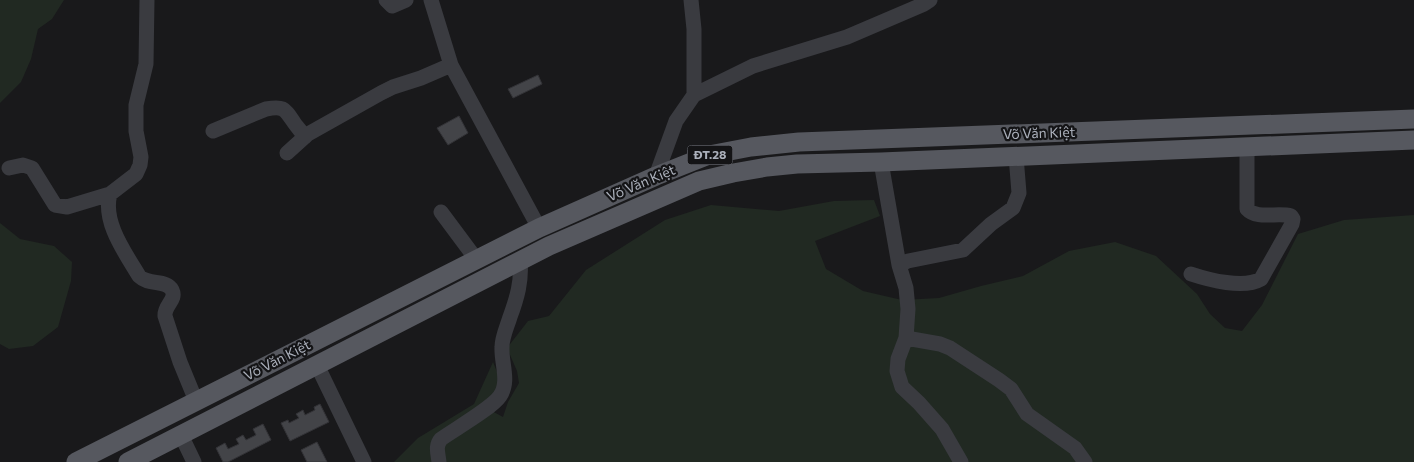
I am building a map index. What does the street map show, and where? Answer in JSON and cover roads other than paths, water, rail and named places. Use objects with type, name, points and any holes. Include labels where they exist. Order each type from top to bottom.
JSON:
[{"type":"main road","name":"Võ Văn Kiệt","points":[[76,462],[476,259],[656,176],[709,155],[751,147],[800,142],[1414,119]]},
{"type":"main road","points":[[1015,134],[1016,156]]},
{"type":"main road","name":"Võ Văn Kiệt","points":[[128,462],[549,246],[700,181],[733,172],[798,164],[1414,140]]},
{"type":"main road","points":[[656,176],[664,196]]},
{"type":"main road","points":[[248,375],[259,395]]},
{"type":"street","points":[[8,168],[23,166],[32,168],[55,205],[67,207],[110,194],[136,174],[141,157],[136,131],[136,105],[146,64],[147,0]]},
{"type":"street","points":[[386,0],[392,6],[406,0]]},
{"type":"street","points":[[431,0],[451,65],[540,228]]},
{"type":"street","points":[[691,0],[694,29],[694,95]]},
{"type":"street","points":[[656,176],[676,121],[694,95],[753,66],[847,37],[930,0]]},
{"type":"street","points":[[286,153],[305,136],[393,87],[421,78],[451,65]]},
{"type":"street","points":[[213,132],[266,109],[275,107],[287,111],[305,136]]},
{"type":"street","points":[[1191,274],[1225,283],[1256,282],[1261,279],[1292,224],[1293,219],[1286,214],[1259,214],[1247,209],[1247,147]]},
{"type":"street","points":[[899,265],[908,261],[963,250],[991,224],[1013,208],[1019,193],[1016,156]]},
{"type":"street","points":[[881,162],[899,265],[906,288],[908,309],[906,338],[898,359],[897,371],[902,387],[942,429],[961,462]]},
{"type":"street","points":[[110,194],[108,206],[116,238],[140,276],[143,280],[165,285],[172,290],[173,299],[166,308],[165,316],[180,362],[196,401]]},
{"type":"street","points":[[442,212],[476,259]]},
{"type":"street","points":[[440,462],[437,450],[441,439],[495,402],[504,391],[502,346],[504,334],[520,287],[522,273],[520,261]]},
{"type":"street","points":[[906,338],[940,344],[950,348],[1000,380],[1011,389],[1027,414],[1075,448],[1086,462]]},
{"type":"street","points":[[317,365],[364,462]]},
{"type":"street","points":[[181,435],[194,462]]}]
